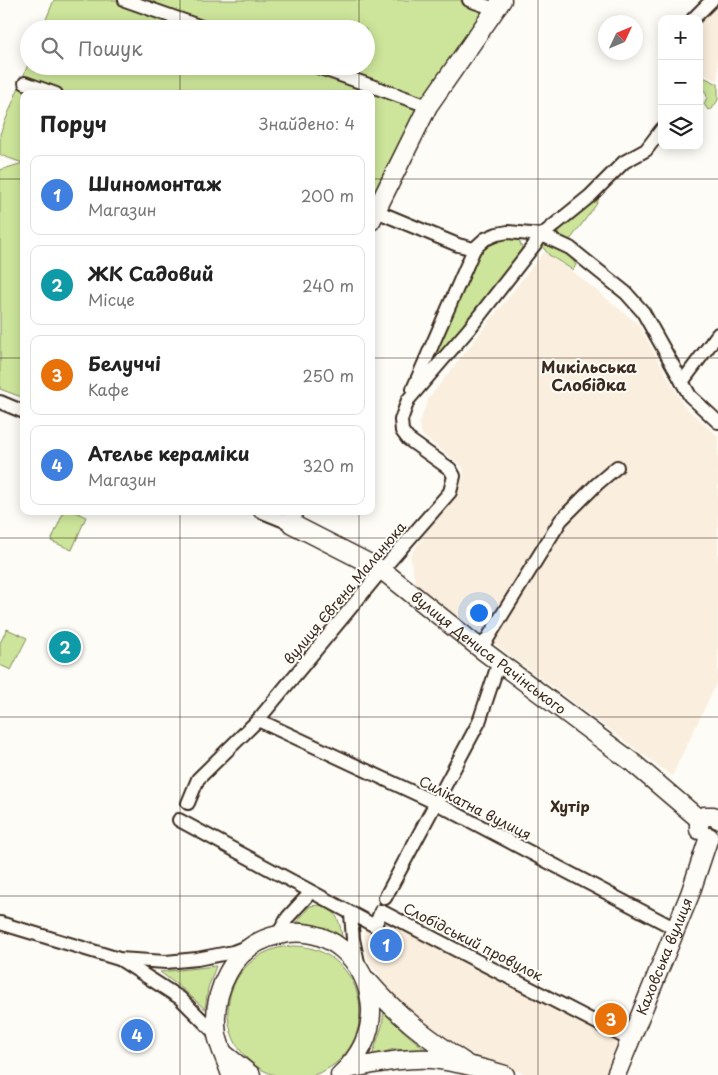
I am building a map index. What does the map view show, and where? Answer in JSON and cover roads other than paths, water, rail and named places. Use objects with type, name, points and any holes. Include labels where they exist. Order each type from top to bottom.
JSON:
[{"type":"main road","points":[[375,207],[428,106],[499,4]]},
{"type":"main road","name":"вулиця Дениса Рачінського","points":[[292,518],[382,570],[499,662],[713,823]]},
{"type":"main road","name":"Каховська вулиця","points":[[616,1075],[690,894],[713,823]]},
{"type":"main road","points":[[231,1075],[220,1044],[216,1007],[220,988],[230,969],[242,955],[258,943],[278,934],[293,933],[312,934],[330,941],[346,952],[385,1001],[405,1020],[469,1065]]},
{"type":"main road","points":[[344,1072],[360,1053],[371,1014],[370,994],[362,971]]},
{"type":"main road","points":[[220,1044],[251,1075]]},
{"type":"main road","points":[[344,1072],[413,1059],[432,1059],[469,1065],[505,1075]]},
{"type":"street","points":[[125,0],[182,20]]},
{"type":"street","points":[[469,0],[499,4]]},
{"type":"street","points":[[697,15],[712,0]]},
{"type":"street","points":[[340,75],[428,106]]},
{"type":"street","points":[[25,83],[45,90]]},
{"type":"street","name":"вулиця Євгена Маланюка","points":[[408,400],[469,330],[542,235],[590,196],[624,162],[646,150],[658,134]]},
{"type":"street","points":[[375,209],[474,249],[486,239],[508,232],[542,235],[570,248],[626,293],[642,312],[690,396],[718,422]]},
{"type":"street","name":"вулиця Євгена Маланюка","points":[[188,803],[198,779],[258,720],[382,570],[450,492],[454,476],[450,469],[408,440],[402,430],[401,420],[474,249]]},
{"type":"street","points":[[682,382],[718,334]]},
{"type":"street","points":[[0,402],[20,410]]},
{"type":"street","points":[[482,649],[561,520],[597,484],[618,467]]},
{"type":"street","name":"вулиця Дениса Рачінського","points":[[278,515],[292,518]]},
{"type":"street","points":[[385,898],[479,722],[499,662]]},
{"type":"street","name":"Силікатна вулиця","points":[[258,720],[436,803],[676,928]]},
{"type":"street","name":"Слобідський провулок","points":[[179,820],[375,926],[381,911],[630,1040]]},
{"type":"street","points":[[278,934],[288,917],[311,892]]},
{"type":"street","points":[[351,914],[353,938],[362,971]]},
{"type":"street","points":[[0,923],[119,959],[166,962],[197,960],[233,952],[258,943]]},
{"type":"street","points":[[119,959],[180,998],[220,1044]]},
{"type":"place","name":"ЖК Садовий","points":[[65,647]]},
{"type":"place","name":"Шиномонтаж","points":[[386,945]]},
{"type":"place","name":"Белуччі","points":[[611,1019]]},
{"type":"place","name":"Ательє кераміки","points":[[137,1035]]},
{"type":"district","name":"Микільська Слобідка","points":[[589,376]]},
{"type":"district","name":"Хутір","points":[[570,807]]}]
